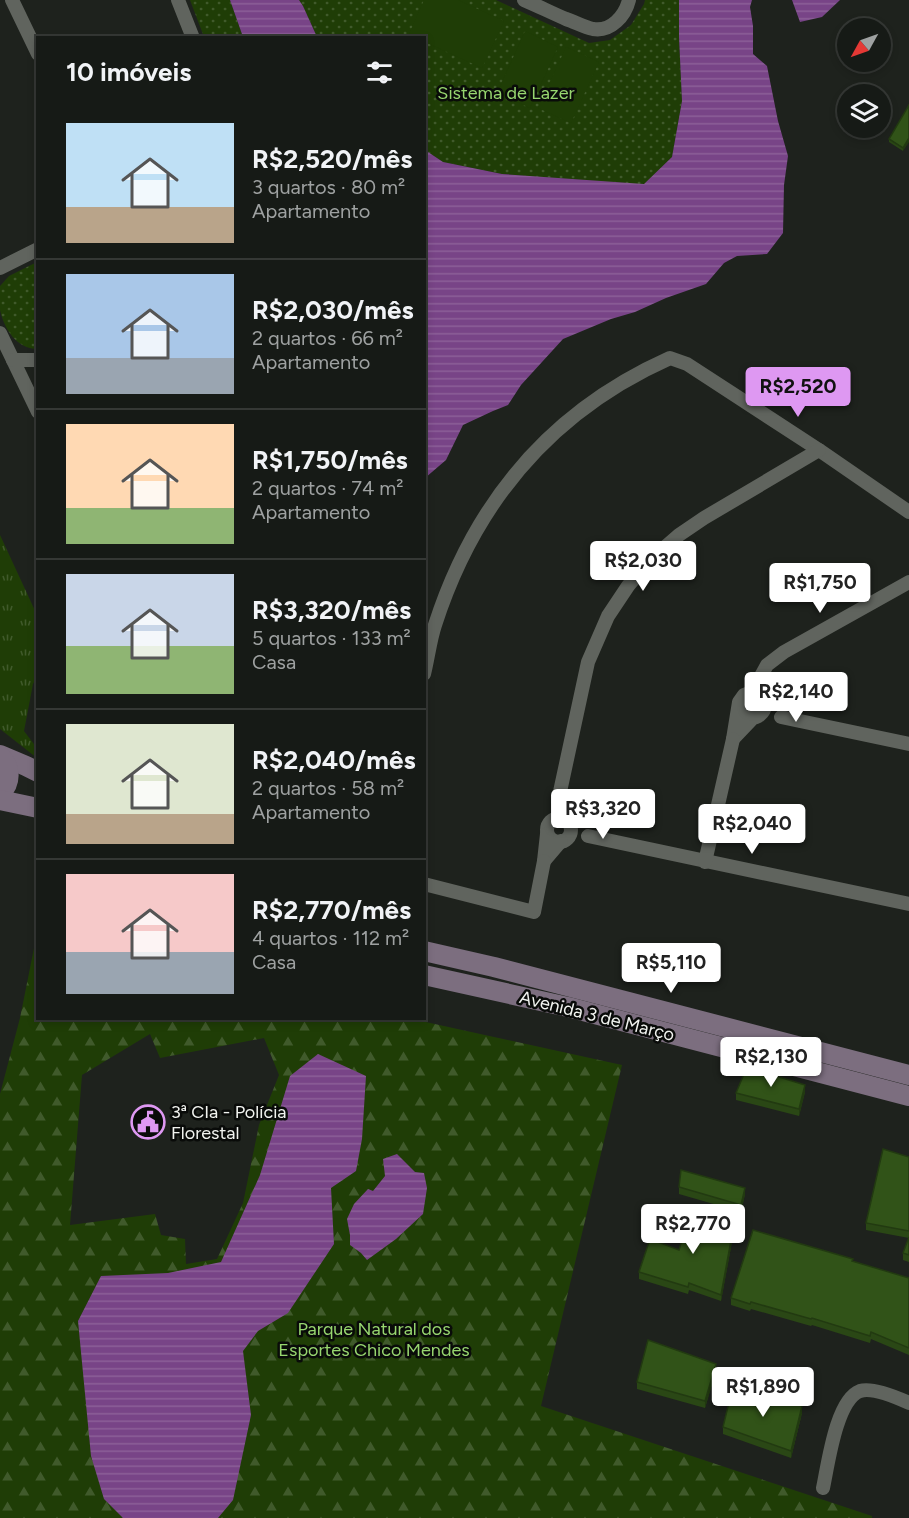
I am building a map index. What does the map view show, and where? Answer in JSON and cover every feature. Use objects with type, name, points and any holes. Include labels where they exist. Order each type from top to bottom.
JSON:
[{"type":"main road","points":[[0,756],[36,771]]},
{"type":"main road","points":[[0,756],[8,767],[9,778],[0,794]]},
{"type":"main road","points":[[0,800],[36,808]]},
{"type":"main road","name":"Avenida 3 de Março","points":[[426,951],[495,967],[909,1075]]},
{"type":"main road","name":"Avenida 3 de Março","points":[[426,975],[568,1007],[909,1096]]},
{"type":"street","points":[[12,0],[36,50]]},
{"type":"street","points":[[178,0],[192,36]]},
{"type":"street","points":[[524,0],[595,29],[606,28],[619,20],[627,9],[629,0]]},
{"type":"street","points":[[0,267],[36,250]]},
{"type":"street","points":[[0,333],[36,408]]},
{"type":"street","points":[[426,665],[435,626],[458,565],[476,530],[507,484],[543,443],[573,416],[606,392],[670,358],[687,364],[909,512]]},
{"type":"street","points":[[13,360],[36,360]]},
{"type":"street","points":[[426,885],[534,912],[549,828],[558,801],[588,662],[608,616],[628,586],[649,561],[679,535],[819,450]]},
{"type":"street","points":[[705,861],[742,701],[767,665],[784,651],[909,582]]},
{"type":"street","points":[[734,739],[763,713],[761,676]]},
{"type":"street","points":[[742,701],[753,692],[761,696],[764,702],[782,717]]},
{"type":"street","points":[[742,701],[746,716],[782,717],[909,744]]},
{"type":"street","points":[[544,861],[570,834],[568,823],[558,801]]},
{"type":"street","points":[[588,836],[563,841],[553,840],[549,828],[554,819],[560,818],[588,836],[909,904]]},
{"type":"street","points":[[823,1488],[838,1419],[847,1401],[860,1391],[877,1391],[909,1403]]},
{"type":"green space","points":[[190,0],[230,0],[243,36],[204,36]]},
{"type":"green space","name":"Sistema de Lazer","points":[[299,0],[496,0],[589,43],[610,40],[631,25],[645,0],[679,0],[682,101],[672,157],[644,185],[502,174],[443,162],[426,151],[426,36],[317,36]]},
{"type":"green space","points":[[424,0],[458,0],[504,21],[482,68],[426,42],[426,36],[409,34]]},
{"type":"green space","points":[[525,31],[558,47],[530,108],[497,93]]},
{"type":"green space","points":[[566,47],[599,62],[571,123],[538,108]]},
{"type":"green space","points":[[36,262],[36,349],[23,346],[18,342],[12,337],[5,324],[0,310],[0,286],[9,276]]},
{"type":"green space","points":[[0,535],[36,613],[36,679],[24,731],[36,747],[36,757],[0,729]]},
{"type":"green space","name":"Parque Natural dos Esportes Chico Mendes","points":[[36,938],[36,1020],[417,1020],[622,1065],[541,1406],[872,1516],[872,1518],[0,1518],[0,1094],[20,1018]],"holes":[[[150,1034],[160,1058],[264,1038],[279,1075],[259,1125],[243,1203],[217,1259],[186,1264],[185,1239],[161,1235],[155,1214],[70,1225],[82,1075]]]},
{"type":"shaded area","points":[[230,0],[299,0],[317,36],[243,36]]},
{"type":"shaded area","points":[[679,0],[752,0],[750,7],[753,54],[767,66],[788,156],[784,185],[783,233],[767,254],[737,256],[724,263],[706,284],[563,339],[521,385],[508,405],[463,425],[446,460],[426,477],[426,151],[443,162],[502,174],[644,184],[672,157],[682,101]]},
{"type":"shaded area","points":[[792,0],[840,0],[822,17],[800,22]]},
{"type":"shaded area","points":[[318,1054],[366,1076],[362,1139],[356,1171],[331,1188],[334,1244],[288,1313],[258,1331],[243,1351],[251,1415],[233,1500],[218,1518],[123,1518],[104,1499],[91,1456],[78,1321],[101,1276],[168,1273],[221,1262],[260,1175],[290,1076]]},
{"type":"shaded area","points":[[397,1154],[415,1172],[424,1173],[427,1188],[423,1214],[396,1239],[367,1260],[350,1245],[347,1219],[354,1204],[368,1189],[373,1191],[385,1176],[383,1159]]},
{"type":"building","points":[[909,105],[909,138],[903,148],[889,139]]},
{"type":"building","points":[[747,1067],[805,1085],[799,1109],[736,1093]]},
{"type":"building","points":[[883,1149],[909,1157],[909,1231],[866,1223]]},
{"type":"building","points":[[681,1170],[745,1188],[741,1205],[679,1187]]},
{"type":"building","points":[[690,1213],[734,1224],[721,1295],[689,1283],[688,1287],[639,1272],[650,1239],[679,1250]]},
{"type":"building","points":[[753,1230],[909,1278],[909,1348],[871,1332],[870,1336],[812,1318],[731,1298]]},
{"type":"building","points":[[909,1237],[909,1255],[903,1253]]},
{"type":"building","points":[[648,1340],[716,1364],[705,1401],[637,1382]]},
{"type":"building","points":[[733,1386],[802,1406],[791,1451],[723,1427]]},
{"type":"place","name":"3ª CIa - Polícia Florestal","points":[[148,1122]]}]
